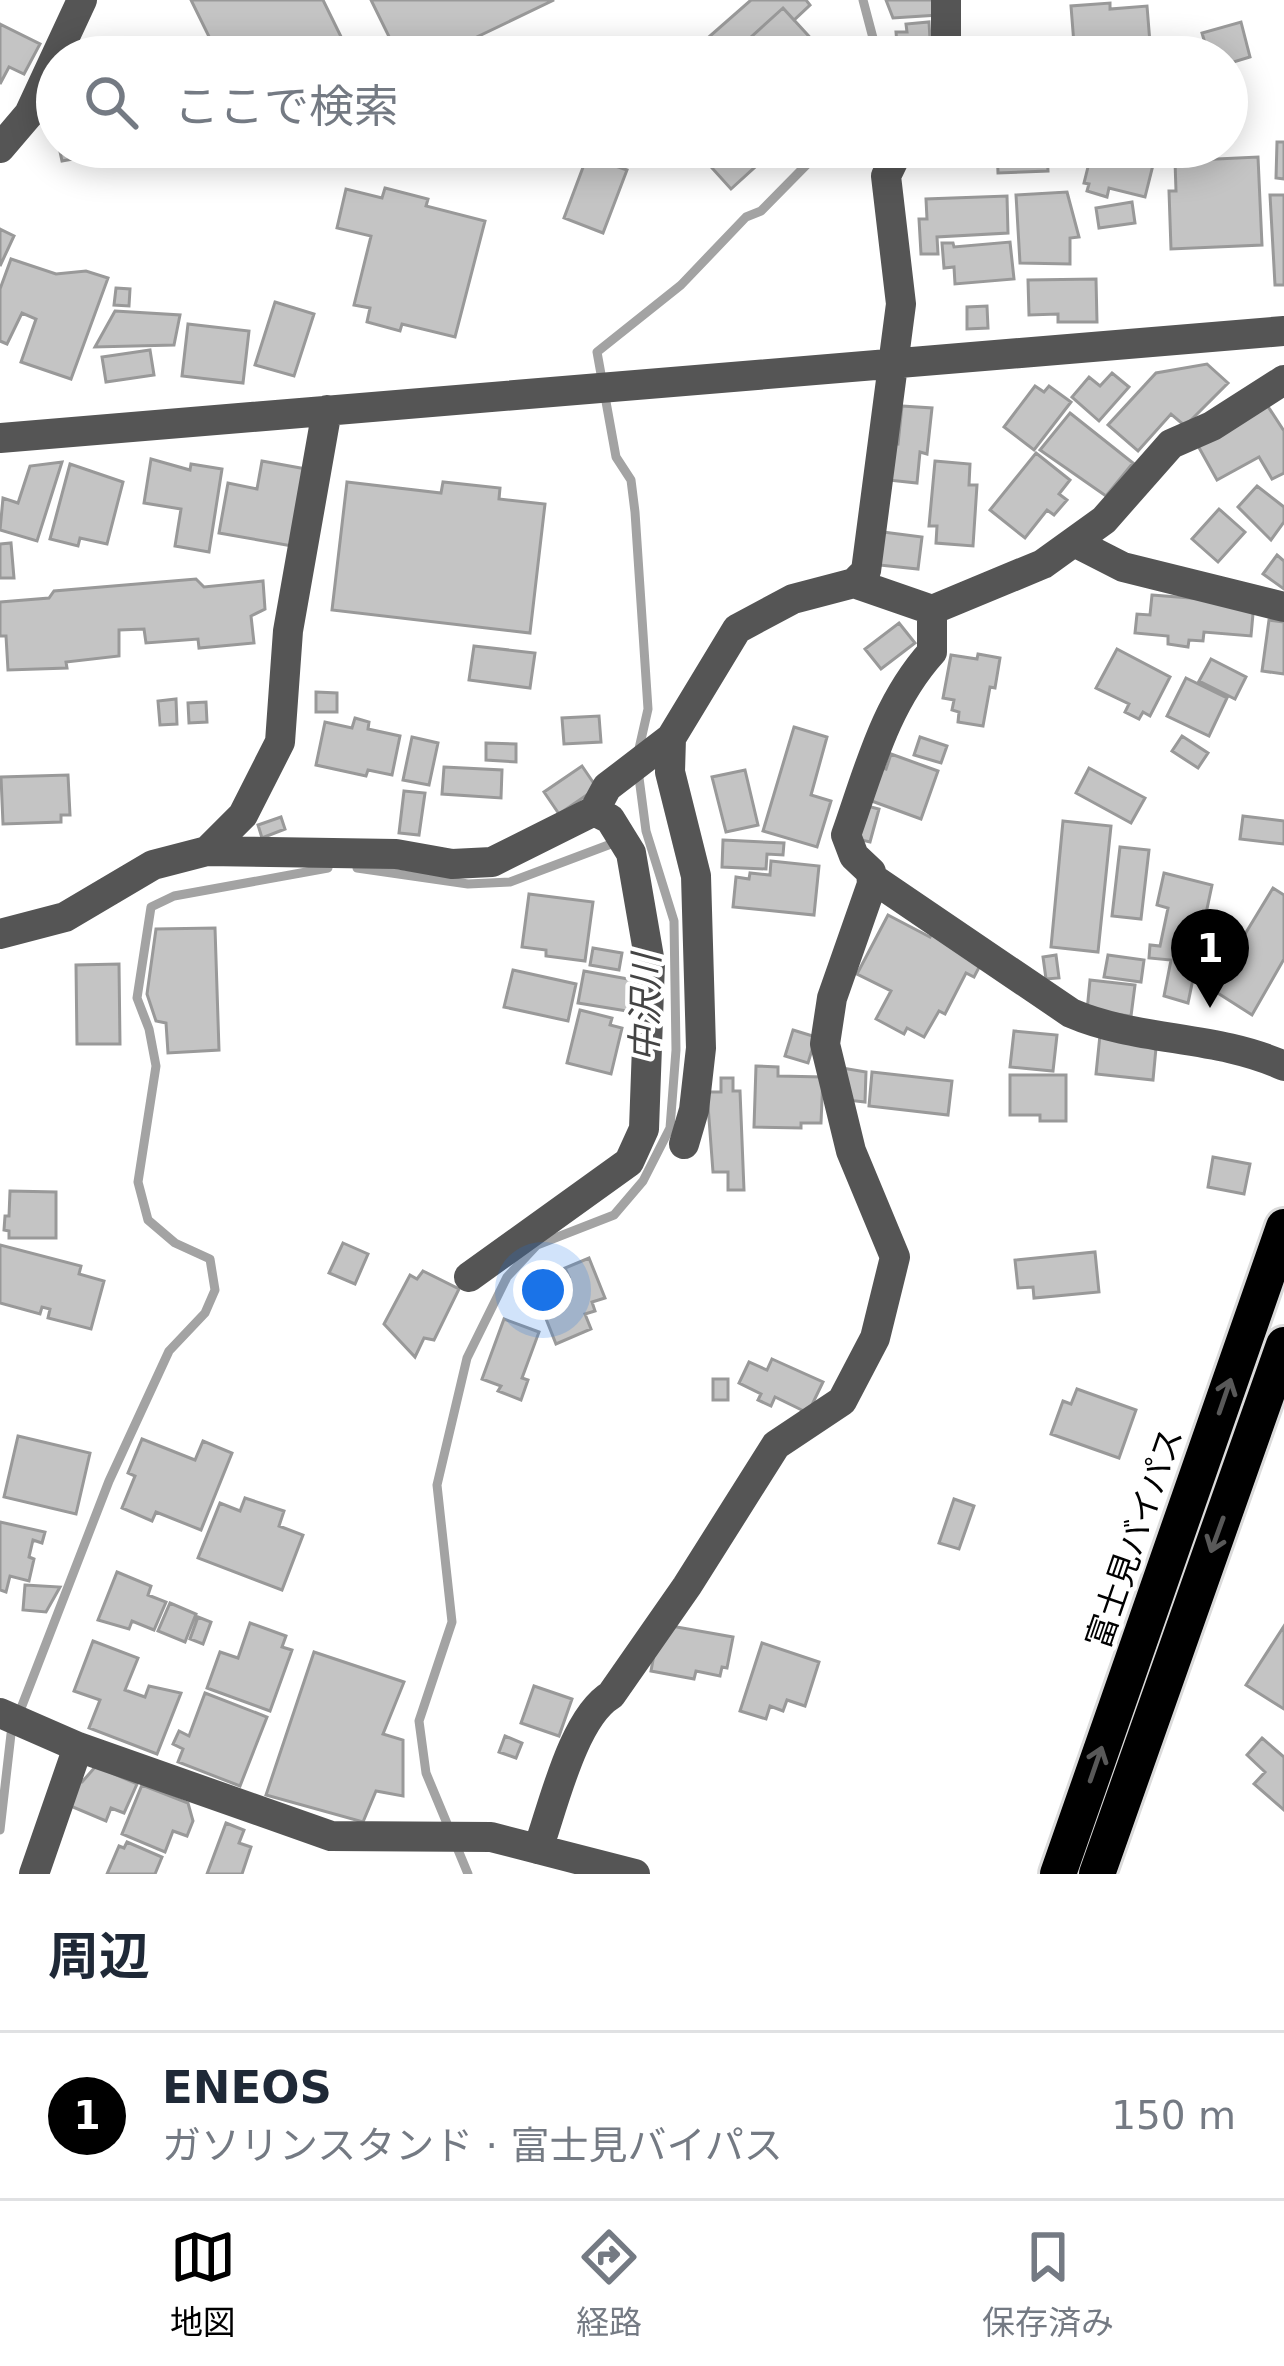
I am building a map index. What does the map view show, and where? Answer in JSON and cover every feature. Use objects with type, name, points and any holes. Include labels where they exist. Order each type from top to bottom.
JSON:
[{"type":"highway","name":"富士見バイパス","points":[[1058,1874],[1284,1227]]},
{"type":"highway","points":[[1097,1874],[1284,1345]]},
{"type":"street","points":[[65,36],[82,0]]},
{"type":"street","points":[[946,0],[946,36]]},
{"type":"street","points":[[4,134],[28,114],[36,97]]},
{"type":"street","points":[[854,584],[866,571],[901,304],[886,176],[890,168]]},
{"type":"street","points":[[0,437],[1284,331]]},
{"type":"street","points":[[0,934],[65,917],[153,865],[207,851],[375,853],[452,865],[492,862],[594,811],[607,787],[671,738],[736,629],[793,599],[854,584],[932,610],[1043,564],[1104,520],[1171,444],[1212,426],[1284,380]]},
{"type":"street","points":[[207,851],[242,815],[280,742],[288,631],[327,410]]},
{"type":"street","points":[[1074,542],[1123,567],[1284,607]]},
{"type":"street","points":[[538,1850],[579,1737],[597,1703],[611,1695],[687,1586],[776,1445],[842,1401],[874,1338],[896,1257],[851,1151],[825,1044],[832,998],[872,878],[854,856],[846,836],[889,713],[908,678],[932,652],[932,610]]},
{"type":"street","points":[[671,738],[670,772],[696,876],[701,1048],[694,1110],[684,1144]]},
{"type":"street","points":[[469,1276],[629,1162],[644,1129],[650,963],[631,853],[610,819],[594,811]]},
{"type":"street","points":[[872,878],[1071,1013],[1101,1026],[1258,1054],[1284,1066]]},
{"type":"street","points":[[0,1713],[79,1748],[331,1836],[491,1837],[635,1874]]},
{"type":"street","points":[[34,1874],[79,1748]]},
{"type":"building","points":[[191,0],[323,0],[341,36],[209,36]]},
{"type":"building","points":[[371,0],[554,0],[479,36],[389,36]]},
{"type":"building","points":[[751,0],[806,0],[810,5],[794,20],[783,8],[752,36],[710,36]]},
{"type":"building","points":[[886,0],[937,0],[938,15],[893,18]]},
{"type":"building","points":[[1071,6],[1147,6],[1149,36],[1073,36]]},
{"type":"building","points":[[783,8],[809,36],[752,36]]},
{"type":"building","points":[[929,22],[930,36],[896,36],[896,32],[907,32],[906,24]]},
{"type":"building","points":[[1241,22],[1245,36],[1203,36]]},
{"type":"building","points":[[0,24],[36,42],[36,52],[24,74],[9,67],[0,84]]},
{"type":"building","points":[[1277,142],[1284,142],[1284,179],[1276,178]]},
{"type":"building","points":[[1248,157],[1258,157],[1262,245],[1171,249],[1169,191],[1176,191],[1175,168],[1248,168]]},
{"type":"building","points":[[583,168],[627,170],[603,233],[564,218]]},
{"type":"building","points":[[712,168],[754,168],[731,189]]},
{"type":"building","points":[[998,168],[1048,168],[1048,171],[998,173]]},
{"type":"building","points":[[1088,168],[1152,168],[1145,197],[1109,188],[1107,197],[1087,191],[1089,184],[1084,183]]},
{"type":"building","points":[[385,188],[428,199],[426,206],[485,221],[455,337],[402,324],[400,331],[367,322],[370,308],[354,305],[371,236],[337,228],[346,189],[382,198]]},
{"type":"building","points":[[1067,192],[1079,237],[1070,238],[1070,264],[1020,263],[1016,195]]},
{"type":"building","points":[[1270,195],[1284,195],[1284,285],[1275,285]]},
{"type":"building","points":[[1007,196],[1008,233],[937,237],[938,254],[921,254],[919,219],[927,219],[926,199]]},
{"type":"building","points":[[1132,202],[1135,223],[1099,228],[1096,208]]},
{"type":"building","points":[[0,229],[14,236],[0,266]]},
{"type":"building","points":[[1010,242],[1014,279],[955,284],[954,267],[944,268],[942,243],[954,247]]},
{"type":"building","points":[[11,259],[56,274],[86,271],[108,278],[71,379],[21,362],[36,319],[22,313],[7,344],[0,341],[0,289]]},
{"type":"building","points":[[1096,279],[1097,322],[1058,322],[1058,314],[1029,315],[1028,280]]},
{"type":"building","points":[[116,288],[130,289],[129,306],[114,305]]},
{"type":"building","points":[[275,302],[314,314],[294,376],[255,365]]},
{"type":"building","points":[[987,306],[988,328],[967,329],[967,307]]},
{"type":"building","points":[[115,311],[180,315],[174,345],[95,347]]},
{"type":"building","points":[[188,324],[249,331],[243,383],[182,376]]},
{"type":"building","points":[[150,350],[154,375],[106,382],[102,357]]},
{"type":"building","points":[[1207,364],[1228,383],[1185,426],[1171,414],[1138,451],[1108,425],[1156,373]]},
{"type":"building","points":[[1112,373],[1129,387],[1099,421],[1072,397],[1089,377],[1100,386]]},
{"type":"building","points":[[1035,386],[1044,392],[1049,386],[1071,402],[1034,450],[1004,427]]},
{"type":"building","points":[[1267,405],[1284,431],[1284,473],[1272,479],[1259,457],[1217,480],[1197,444]]},
{"type":"building","points":[[902,406],[932,408],[927,454],[920,452],[917,483],[888,480]]},
{"type":"building","points":[[1070,413],[1133,463],[1106,496],[1040,450]]},
{"type":"building","points":[[1036,453],[1070,480],[1059,494],[1067,500],[1054,515],[1047,510],[1025,538],[990,510]]},
{"type":"building","points":[[151,459],[190,470],[191,464],[222,469],[209,552],[175,546],[181,509],[144,503]]},
{"type":"building","points":[[262,461],[306,469],[292,546],[219,533],[228,483],[257,489]]},
{"type":"building","points":[[935,461],[970,464],[969,485],[977,485],[973,546],[936,543],[937,526],[929,526]]},
{"type":"building","points":[[62,462],[37,541],[0,530],[3,498],[18,503],[30,466]]},
{"type":"building","points":[[70,464],[123,482],[107,544],[80,538],[78,546],[50,539]]},
{"type":"building","points":[[347,482],[441,493],[443,482],[500,488],[499,499],[545,504],[530,633],[332,610]]},
{"type":"building","points":[[1257,486],[1284,507],[1284,522],[1271,540],[1238,507]]},
{"type":"building","points":[[1219,509],[1245,532],[1218,562],[1192,539]]},
{"type":"building","points":[[883,532],[922,537],[918,569],[879,565]]},
{"type":"building","points":[[11,543],[14,578],[0,578],[0,544]]},
{"type":"building","points":[[1277,555],[1284,561],[1284,589],[1263,574]]},
{"type":"building","points":[[196,579],[204,587],[263,581],[265,609],[251,616],[254,643],[199,648],[198,639],[146,643],[144,629],[119,630],[119,656],[66,662],[67,668],[8,670],[6,636],[0,636],[0,602],[49,598],[54,591]]},
{"type":"building","points":[[1152,595],[1254,603],[1251,636],[1204,632],[1203,641],[1189,640],[1188,647],[1168,644],[1168,636],[1135,633],[1137,614],[1150,615]]},
{"type":"building","points":[[1269,620],[1284,622],[1284,674],[1262,671]]},
{"type":"building","points":[[899,623],[915,643],[881,669],[865,649]]},
{"type":"building","points":[[474,646],[535,653],[530,688],[469,680]]},
{"type":"building","points":[[1117,649],[1170,677],[1150,716],[1143,712],[1139,719],[1125,712],[1129,704],[1096,688]]},
{"type":"building","points":[[978,654],[1000,658],[983,726],[958,722],[959,712],[952,710],[954,700],[943,698],[951,655],[977,659]]},
{"type":"building","points":[[1211,659],[1246,677],[1235,699],[1199,681]]},
{"type":"building","points":[[1186,678],[1227,698],[1209,736],[1167,716]]},
{"type":"building","points":[[316,692],[337,693],[337,712],[316,712]]},
{"type":"building","points":[[176,699],[177,724],[160,725],[158,701]]},
{"type":"building","points":[[206,702],[207,722],[189,723],[188,703]]},
{"type":"building","points":[[599,716],[601,742],[564,744],[562,718]]},
{"type":"building","points":[[355,718],[369,722],[368,729],[400,736],[392,775],[368,770],[366,776],[316,765],[325,722],[352,728]]},
{"type":"building","points":[[794,727],[827,737],[811,795],[831,801],[817,847],[763,831]]},
{"type":"building","points":[[1182,736],[1208,753],[1198,768],[1172,751]]},
{"type":"building","points":[[412,737],[438,743],[429,785],[403,780]]},
{"type":"building","points":[[920,737],[947,746],[941,763],[914,755]]},
{"type":"building","points":[[486,743],[516,744],[516,762],[486,760]]},
{"type":"building","points":[[891,754],[938,771],[921,819],[869,800],[880,767],[886,769]]},
{"type":"building","points":[[582,766],[597,788],[559,814],[544,792]]},
{"type":"building","points":[[444,767],[502,770],[501,798],[442,794]]},
{"type":"building","points":[[1089,768],[1145,798],[1131,823],[1076,793]]},
{"type":"building","points":[[745,770],[758,825],[726,832],[712,777]]},
{"type":"building","points":[[68,775],[70,815],[61,815],[61,822],[3,824],[1,777]]},
{"type":"building","points":[[404,791],[425,793],[419,835],[399,833]]},
{"type":"building","points":[[867,806],[879,809],[870,842],[857,839]]},
{"type":"building","points":[[1243,816],[1284,821],[1284,844],[1240,839]]},
{"type":"building","points":[[281,817],[285,829],[262,838],[258,825]]},
{"type":"building","points":[[1063,821],[1111,826],[1098,952],[1051,947]]},
{"type":"building","points":[[723,840],[784,843],[783,855],[767,854],[766,869],[722,867]]},
{"type":"building","points":[[1120,847],[1149,850],[1141,919],[1112,916]]},
{"type":"building","points":[[771,861],[819,866],[814,915],[733,907],[736,877],[770,875]]},
{"type":"building","points":[[1164,873],[1212,885],[1204,923],[1239,944],[1273,888],[1284,895],[1284,959],[1252,1015],[1213,990],[1226,968],[1198,955],[1188,1003],[1164,996],[1171,960],[1149,958],[1150,945],[1160,946],[1168,908],[1157,905]]},
{"type":"building","points":[[529,894],[593,902],[585,961],[522,947]]},
{"type":"building","points":[[888,915],[930,937],[933,931],[984,958],[974,977],[966,973],[945,1014],[939,1011],[924,1037],[907,1028],[904,1034],[876,1019],[891,991],[857,974]]},
{"type":"building","points":[[215,928],[219,1050],[168,1053],[166,1023],[156,1021],[147,994],[156,929]]},
{"type":"building","points":[[593,948],[622,953],[619,970],[590,965]]},
{"type":"building","points":[[1056,955],[1059,978],[1046,979],[1043,957]]},
{"type":"building","points":[[1108,955],[1144,960],[1141,982],[1104,977]]},
{"type":"building","points":[[119,964],[120,1044],[77,1044],[76,965]]},
{"type":"building","points":[[513,970],[576,984],[568,1021],[504,1007]]},
{"type":"building","points":[[584,971],[639,981],[633,1012],[578,1003]]},
{"type":"building","points":[[1090,980],[1135,985],[1131,1016],[1087,1011]]},
{"type":"building","points":[[580,1010],[612,1018],[610,1025],[622,1028],[611,1074],[567,1063]]},
{"type":"building","points":[[793,1030],[816,1037],[808,1063],[785,1056]]},
{"type":"building","points":[[1014,1031],[1057,1035],[1053,1071],[1010,1067]]},
{"type":"building","points":[[1100,1035],[1156,1048],[1153,1080],[1096,1074]]},
{"type":"building","points":[[756,1066],[778,1067],[778,1076],[823,1077],[821,1123],[801,1123],[801,1128],[754,1127]]},
{"type":"building","points":[[842,1068],[866,1072],[865,1102],[847,1100]]},
{"type":"building","points":[[872,1072],[952,1081],[948,1115],[869,1106]]},
{"type":"building","points":[[1010,1075],[1066,1075],[1066,1121],[1010,1115]]},
{"type":"building","points":[[721,1078],[733,1078],[733,1091],[740,1091],[744,1190],[728,1190],[728,1172],[713,1172],[707,1092],[721,1092]]},
{"type":"building","points":[[1213,1157],[1250,1164],[1244,1194],[1208,1187]]},
{"type":"building","points":[[10,1191],[56,1192],[56,1238],[9,1238],[9,1231],[4,1230]]},
{"type":"building","points":[[343,1243],[368,1254],[355,1284],[329,1273]]},
{"type":"building","points":[[0,1245],[81,1266],[79,1274],[104,1281],[91,1329],[48,1318],[50,1309],[42,1307],[40,1314],[0,1303]]},
{"type":"building","points":[[1095,1252],[1099,1292],[1034,1298],[1033,1287],[1018,1288],[1015,1260]]},
{"type":"building","points":[[589,1258],[605,1298],[592,1302],[595,1311],[585,1314],[591,1329],[556,1344],[535,1291],[569,1277],[565,1268]]},
{"type":"building","points":[[423,1271],[459,1289],[434,1340],[424,1338],[415,1357],[384,1324],[410,1275],[417,1279]]},
{"type":"building","points":[[504,1319],[539,1332],[522,1378],[528,1380],[521,1400],[482,1379]]},
{"type":"building","points":[[772,1359],[823,1382],[808,1413],[775,1397],[771,1406],[758,1400],[761,1394],[739,1383],[749,1362],[767,1370]]},
{"type":"building","points":[[713,1379],[728,1379],[728,1400],[713,1400]]},
{"type":"building","points":[[1077,1389],[1136,1410],[1119,1458],[1051,1434],[1063,1401],[1071,1404]]},
{"type":"building","points":[[18,1436],[90,1453],[76,1514],[4,1497]]},
{"type":"building","points":[[142,1439],[195,1460],[203,1441],[232,1453],[201,1530],[156,1512],[152,1521],[122,1508],[135,1476],[128,1473]]},
{"type":"building","points":[[245,1498],[284,1511],[279,1526],[303,1535],[282,1590],[198,1558],[220,1503],[240,1511]]},
{"type":"building","points":[[954,1499],[974,1506],[959,1549],[939,1543]]},
{"type":"building","points":[[0,1522],[45,1532],[42,1543],[33,1540],[29,1581],[10,1576],[6,1592],[0,1590]]},
{"type":"building","points":[[117,1572],[151,1586],[148,1595],[166,1602],[154,1630],[132,1621],[129,1629],[98,1620]]},
{"type":"building","points":[[25,1585],[60,1587],[46,1612],[23,1610]]},
{"type":"building","points":[[170,1603],[196,1614],[185,1642],[158,1631]]},
{"type":"building","points":[[198,1617],[211,1622],[203,1644],[190,1639]]},
{"type":"building","points":[[250,1623],[286,1636],[282,1647],[292,1650],[270,1711],[207,1688],[220,1652],[238,1658]]},
{"type":"building","points":[[671,1626],[733,1637],[727,1668],[722,1667],[720,1676],[696,1671],[694,1679],[651,1671],[656,1643]]},
{"type":"building","points":[[1284,1626],[1284,1709],[1246,1685]]},
{"type":"building","points":[[93,1641],[138,1658],[125,1690],[145,1697],[149,1686],[181,1693],[157,1754],[89,1728],[100,1700],[74,1691]]},
{"type":"building","points":[[762,1643],[819,1662],[805,1706],[787,1700],[783,1711],[770,1706],[766,1719],[740,1711]]},
{"type":"building","points":[[314,1652],[404,1682],[383,1734],[403,1740],[403,1796],[376,1791],[363,1822],[266,1795]]},
{"type":"building","points":[[534,1686],[572,1699],[559,1736],[521,1723]]},
{"type":"building","points":[[205,1693],[267,1717],[240,1786],[178,1762],[183,1749],[173,1744],[179,1731],[189,1736]]},
{"type":"building","points":[[505,1736],[522,1743],[516,1758],[499,1752]]},
{"type":"building","points":[[1262,1738],[1284,1757],[1284,1810],[1254,1784],[1265,1772],[1247,1755]]},
{"type":"building","points":[[96,1766],[137,1784],[124,1813],[111,1808],[106,1821],[68,1805],[78,1782]]},
{"type":"building","points":[[142,1785],[188,1803],[193,1821],[187,1836],[173,1831],[165,1852],[122,1834]]},
{"type":"building","points":[[226,1823],[244,1830],[239,1843],[251,1847],[242,1874],[207,1874]]},
{"type":"building","points":[[127,1842],[162,1857],[155,1874],[107,1874],[119,1846],[124,1848]]},
{"type":"waterway","name":"中沢川","points":[[863,0],[872,36]]},
{"type":"waterway","name":"中沢川","points":[[638,753],[648,709],[635,512],[631,480],[616,457],[597,352],[681,285],[746,217],[761,211],[803,168]]},
{"type":"waterway","name":"中沢川","points":[[468,1874],[426,1773],[419,1721],[452,1622],[437,1485],[467,1358],[507,1277],[537,1245],[614,1215],[643,1181],[670,1128],[676,1050],[674,921],[646,831],[638,770]]},
{"type":"waterway","points":[[357,868],[468,884],[510,882],[619,841]]},
{"type":"waterway","points":[[0,1830],[11,1734],[109,1481],[169,1351],[205,1313],[215,1290],[210,1259],[175,1243],[148,1220],[138,1182],[156,1066],[137,998],[151,907],[174,896],[328,868]]},
{"type":"place","name":"ENEOS","points":[[1210,1008]]}]
